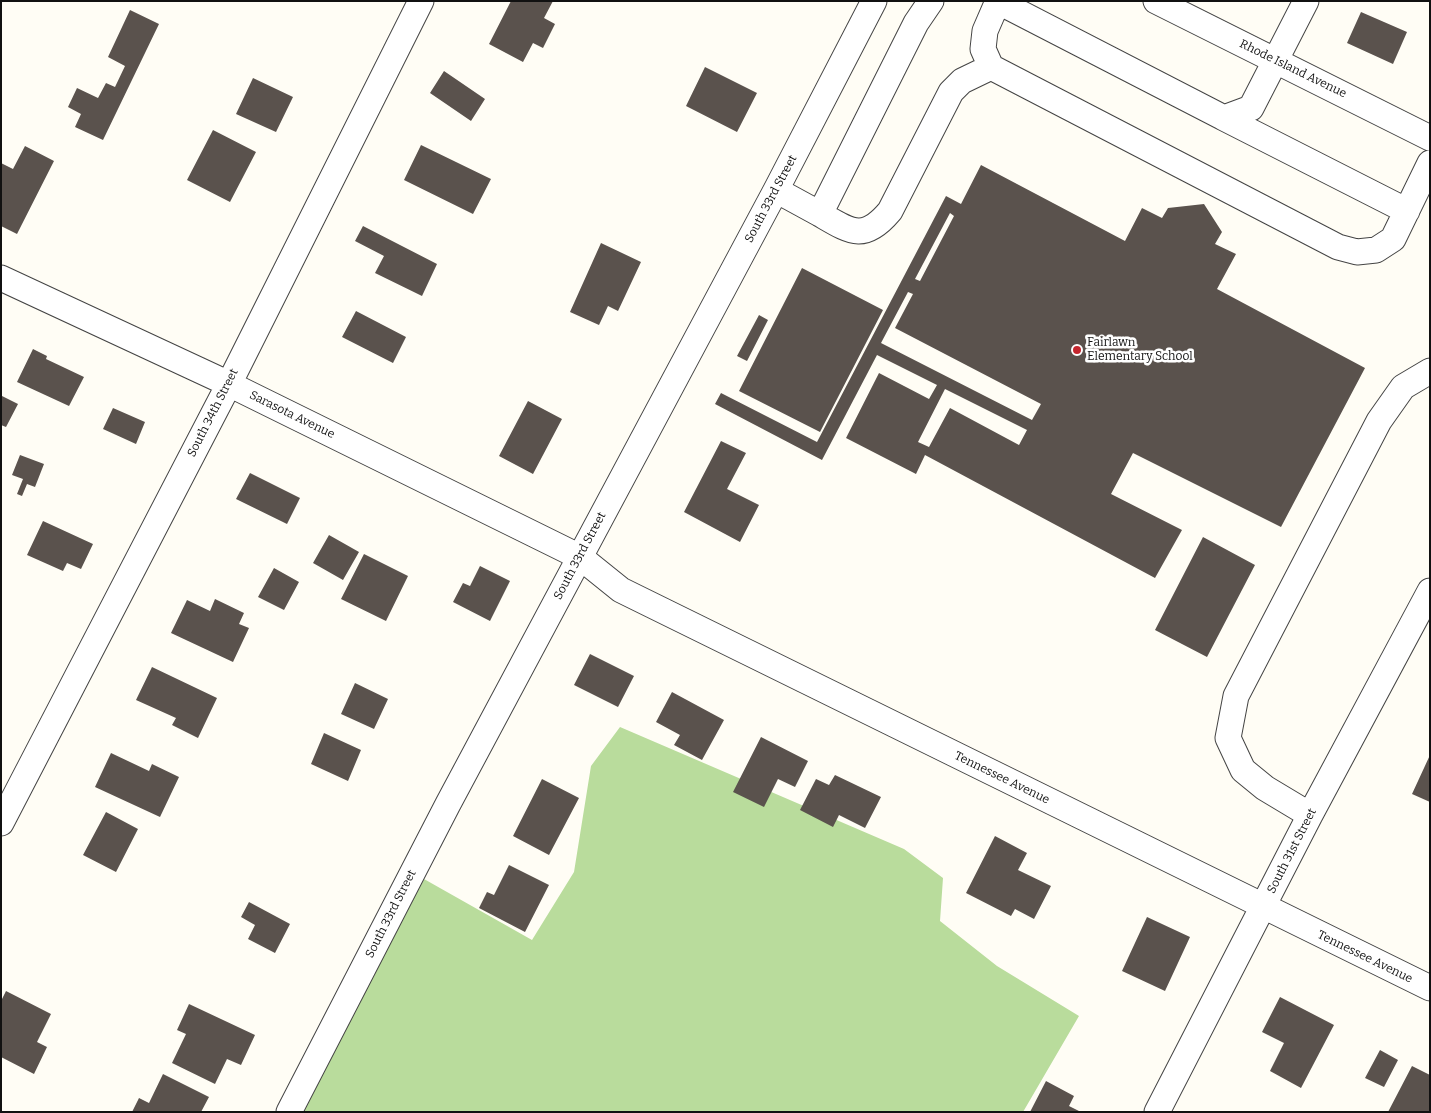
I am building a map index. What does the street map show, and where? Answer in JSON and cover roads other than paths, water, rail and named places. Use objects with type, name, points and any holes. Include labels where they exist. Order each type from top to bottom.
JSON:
[{"type":"street","name":"South 34th Street","points":[[1,823],[229,384],[421,1]]},
{"type":"street","name":"South 33rd Street","points":[[288,1112],[448,804],[776,190],[874,1]]},
{"type":"street","name":"Rhode Island Avenue","points":[[1156,1],[1430,138]]},
{"type":"street","points":[[1224,118],[1251,108],[1306,1]]},
{"type":"street","points":[[820,214],[916,23],[929,2]]},
{"type":"street","points":[[1406,211],[998,2],[985,30],[983,49],[991,67],[1338,247],[1357,252],[1376,250],[1393,240],[1430,162]]},
{"type":"street","points":[[776,190],[844,228],[862,232],[878,225],[890,212],[951,92],[962,81],[991,67]]},
{"type":"street","name":"Sarasota Avenue","points":[[1,278],[229,384],[580,557]]},
{"type":"street","points":[[1310,815],[1265,788],[1243,770],[1228,738],[1236,696],[1379,421],[1404,387],[1430,371]]},
{"type":"street","name":"Tennessee Avenue","points":[[580,557],[621,590],[1430,988]]},
{"type":"street","name":"South 31st Street","points":[[1157,1112],[1310,815],[1430,591]]},
{"type":"place","name":"Fairlawn Elementary School","points":[[1077,350]]}]
